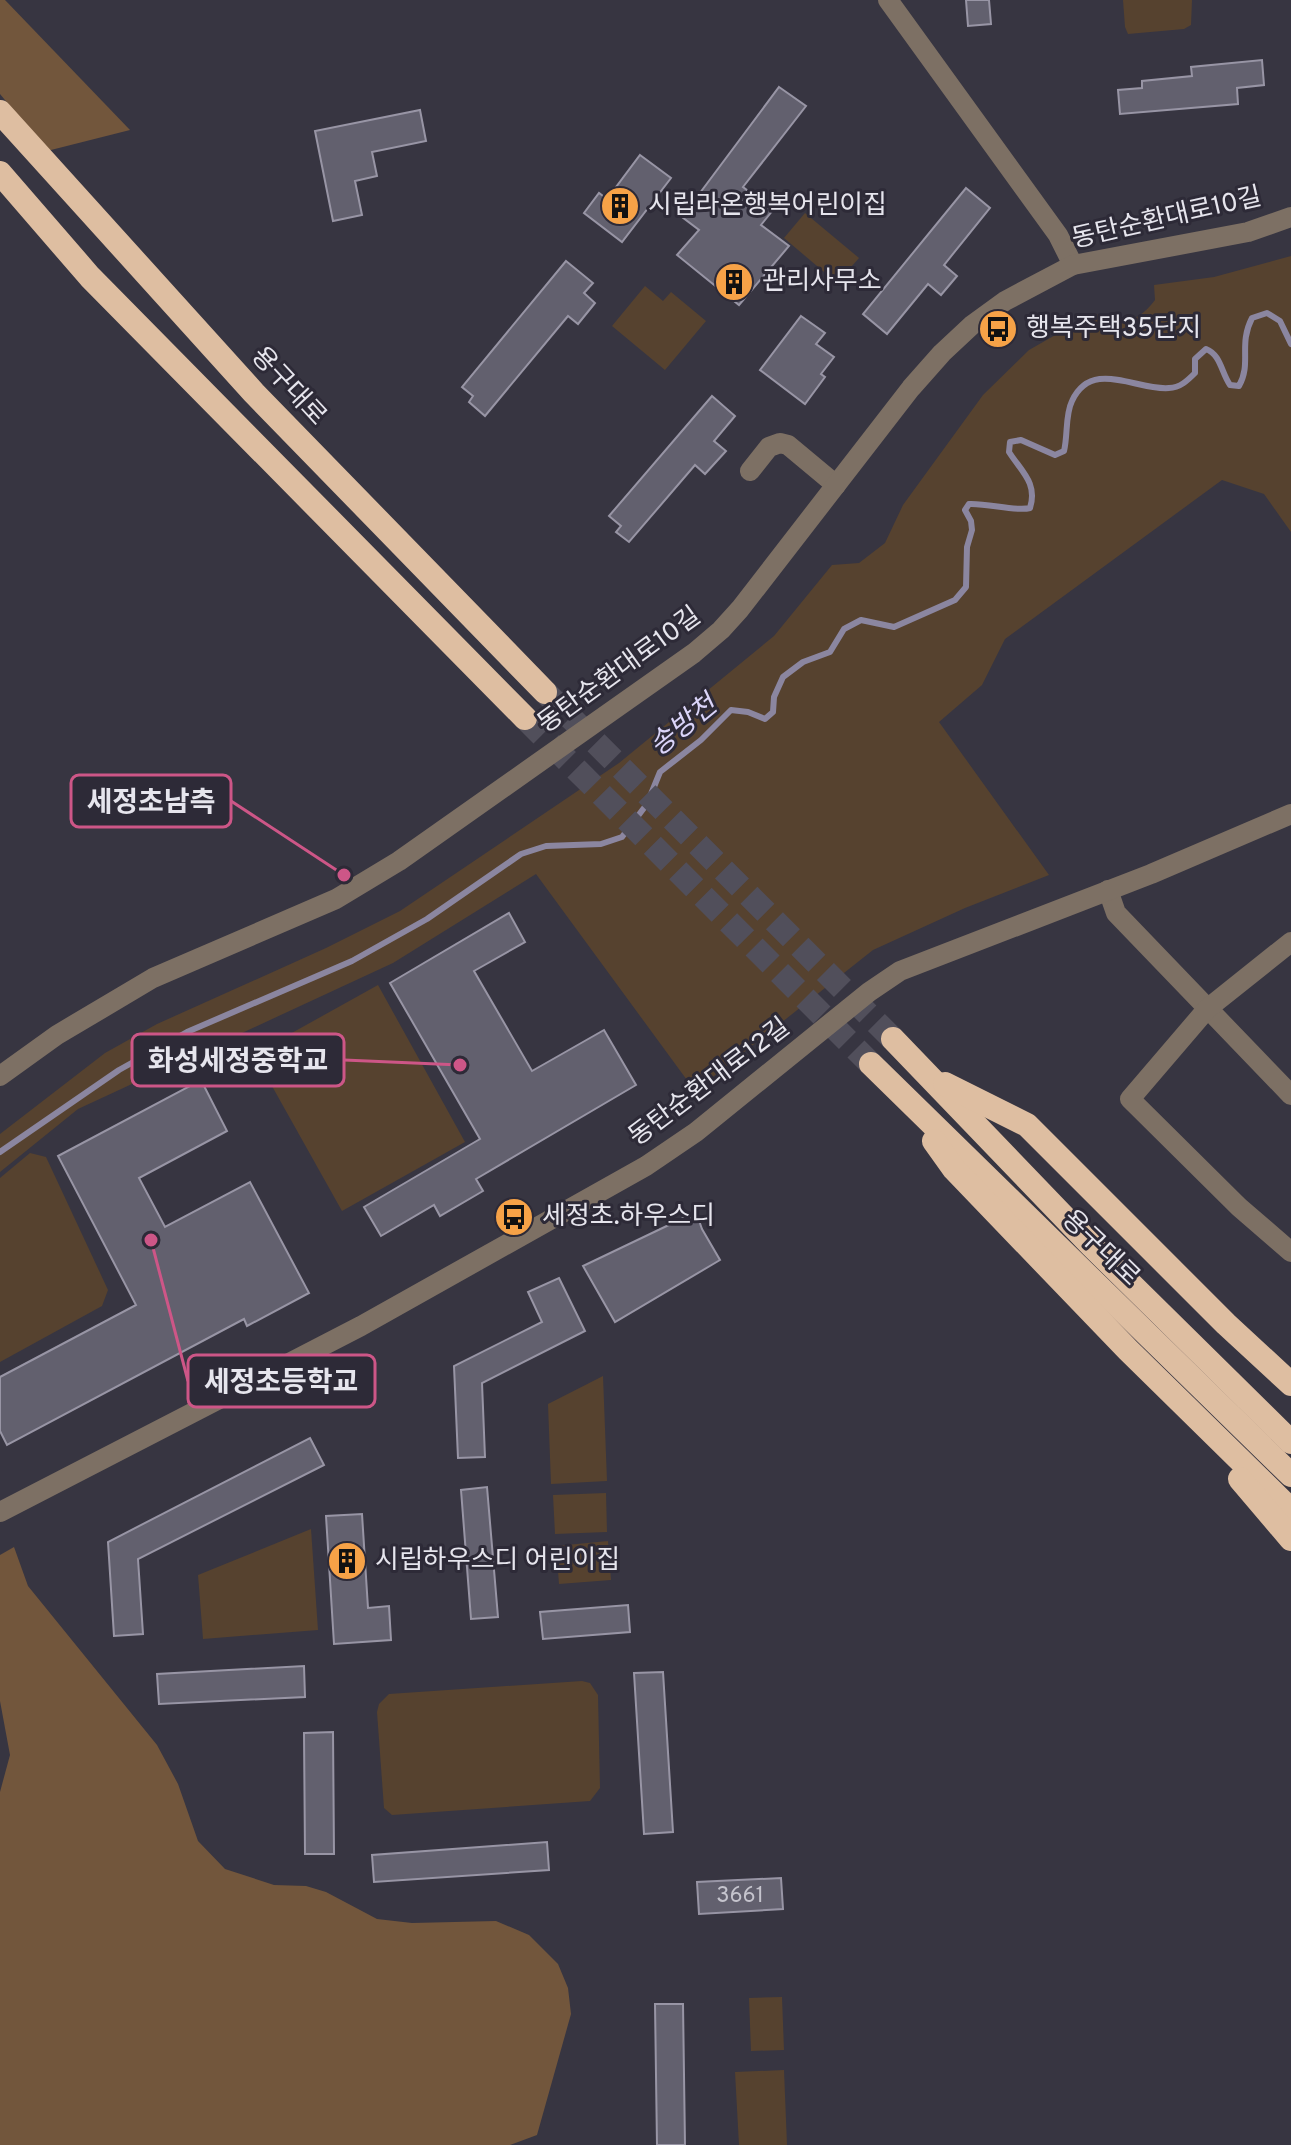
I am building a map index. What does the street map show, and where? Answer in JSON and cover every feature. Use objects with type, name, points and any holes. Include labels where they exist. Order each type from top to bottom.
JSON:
[{"type":"highway","name":"용구대로","points":[[0,112],[254,393],[545,692]]},
{"type":"highway","points":[[0,173],[90,277],[525,718]]},
{"type":"highway","name":"용구대로","points":[[893,1039],[1091,1245],[1291,1442]]},
{"type":"highway","name":"용구대로","points":[[871,1064],[1291,1475]]},
{"type":"highway","points":[[930,1077],[1027,1125],[1226,1324],[1291,1373]]},
{"type":"highway","points":[[903,1096],[954,1169],[1128,1350],[1291,1510]]},
{"type":"highway","points":[[1253,1346],[1291,1384]]},
{"type":"highway","points":[[1128,1350],[1291,1539]]},
{"type":"street","points":[[888,0],[1058,235],[1073,265]]},
{"type":"street","name":"동탄순환대로10길","points":[[0,1076],[57,1035],[153,978],[307,913],[369,880],[694,653],[740,609],[911,388],[972,325],[1005,301],[1073,265],[1248,232],[1291,217]]},
{"type":"street","points":[[750,471],[769,447],[780,443],[788,445],[836,485]]},
{"type":"street","name":"동탄순환대로12길","points":[[0,1512],[361,1326],[646,1166],[696,1132],[869,992],[900,971],[1151,874],[1291,814]]},
{"type":"street","points":[[1108,890],[1116,913],[1291,1095]]},
{"type":"street","points":[[1291,942],[1207,1009],[1130,1099],[1239,1207],[1291,1252]]},
{"type":"shaded area","points":[[0,0],[5,0],[130,130],[47,151],[0,94]]},
{"type":"shaded area","points":[[1123,0],[1192,0],[1191,25],[1184,29],[1128,34]]},
{"type":"shaded area","points":[[805,213],[859,258],[837,283],[784,238]]},
{"type":"shaded area","points":[[1291,256],[1291,532],[1264,494],[1222,480],[1005,639],[982,685],[939,722],[1049,875],[965,908],[873,950],[695,1091],[536,874],[393,963],[78,1109],[0,1172],[0,1134],[105,1053],[157,1024],[400,911],[619,763],[774,636],[832,565],[859,563],[885,543],[903,505],[983,395],[1029,350],[1094,313],[1120,320],[1135,318],[1155,300],[1154,285],[1214,277]]},
{"type":"shaded area","points":[[645,286],[663,301],[671,292],[706,321],[665,370],[612,326]]},
{"type":"shaded area","points":[[378,985],[465,1142],[342,1211],[254,1054]]},
{"type":"shaded area","points":[[30,1153],[46,1157],[108,1290],[102,1306],[0,1362],[0,1178]]},
{"type":"shaded area","points":[[603,1376],[607,1481],[551,1484],[548,1404]]},
{"type":"shaded area","points":[[606,1493],[607,1532],[555,1534],[553,1495]]},
{"type":"shaded area","points":[[311,1529],[318,1630],[203,1639],[198,1575]]},
{"type":"shaded area","points":[[608,1541],[611,1580],[559,1584],[556,1546]]},
{"type":"shaded area","points":[[14,1547],[28,1586],[157,1745],[178,1784],[198,1841],[225,1869],[274,1885],[306,1886],[326,1892],[377,1919],[412,1923],[496,1921],[529,1935],[558,1964],[568,1988],[571,2014],[537,2135],[510,2145],[0,2145],[0,1792],[10,1755],[0,1701],[0,1555]]},
{"type":"shaded area","points":[[582,1681],[590,1683],[598,1695],[600,1788],[590,1801],[392,1815],[384,1808],[377,1712],[379,1704],[389,1694]]},
{"type":"shaded area","points":[[782,1997],[784,2050],[751,2051],[749,1998]]},
{"type":"shaded area","points":[[784,2070],[787,2145],[739,2145],[735,2072]]},
{"type":"building","points":[[966,0],[989,0],[991,24],[968,26]]},
{"type":"building","points":[[1262,60],[1264,85],[1237,88],[1238,104],[1120,114],[1118,90],[1142,88],[1142,81],[1192,76],[1191,67]]},
{"type":"building","points":[[779,87],[806,106],[743,187],[773,210],[761,225],[789,246],[739,305],[677,255],[699,230],[682,217]]},
{"type":"building","points":[[420,110],[426,141],[372,152],[377,176],[355,181],[362,215],[333,221],[315,131]]},
{"type":"building","name":"시립라온행복어린이집","points":[[640,155],[671,178],[622,242],[584,213],[599,193],[607,199]]},
{"type":"building","points":[[966,188],[990,208],[944,265],[957,276],[941,295],[928,284],[887,334],[863,314]]},
{"type":"building","points":[[566,261],[593,283],[584,293],[595,303],[578,324],[568,316],[485,416],[469,402],[473,396],[462,387]]},
{"type":"building","points":[[801,316],[825,333],[816,344],[834,357],[821,374],[825,377],[805,404],[760,370]]},
{"type":"building","points":[[712,396],[735,416],[714,441],[726,451],[705,474],[695,465],[629,542],[616,532],[621,526],[609,516]]},
{"type":"building","points":[[509,913],[525,942],[474,971],[532,1071],[604,1030],[636,1085],[476,1179],[483,1191],[440,1216],[434,1205],[381,1236],[364,1207],[480,1139],[390,983]]},
{"type":"building","points":[[201,1080],[227,1131],[139,1178],[165,1227],[250,1182],[309,1293],[247,1326],[244,1319],[7,1445],[0,1431],[0,1377],[136,1305],[58,1156]]},
{"type":"building","points":[[696,1212],[720,1260],[615,1322],[583,1266]]},
{"type":"building","points":[[559,1278],[585,1331],[482,1383],[485,1457],[458,1458],[454,1366],[542,1322],[528,1292]]},
{"type":"building","points":[[310,1438],[324,1465],[138,1559],[143,1634],[114,1636],[108,1542]]},
{"type":"building","points":[[487,1487],[498,1617],[471,1619],[461,1490]]},
{"type":"building","name":"시립하우스디 어린이집","points":[[362,1514],[368,1608],[389,1606],[391,1640],[334,1644],[326,1516]]},
{"type":"building","points":[[628,1605],[630,1632],[543,1639],[540,1612]]},
{"type":"building","points":[[304,1666],[305,1697],[159,1704],[157,1674]]},
{"type":"building","points":[[663,1672],[673,1832],[644,1834],[634,1673]]},
{"type":"building","points":[[333,1732],[334,1854],[305,1854],[304,1733]]},
{"type":"building","points":[[547,1842],[549,1870],[374,1882],[372,1855]]},
{"type":"building","points":[[781,1878],[783,1909],[699,1914],[697,1882]]},
{"type":"building","points":[[655,2004],[683,2004],[685,2145],[657,2145]]},
{"type":"waterway","name":"송방천","points":[[0,1152],[119,1070],[187,1032],[352,961],[427,919],[521,854],[546,846],[601,844],[622,837],[647,804],[660,772],[701,740],[731,710],[748,712],[765,719],[773,712],[774,697],[783,677],[803,662],[830,652],[844,629],[861,620],[894,627],[955,600],[966,587],[967,547],[972,530],[965,510],[969,504],[1030,508],[1030,484],[1009,452],[1010,442],[1021,440],[1055,455],[1064,451],[1072,401],[1081,388],[1091,381],[1103,379],[1156,388],[1177,387],[1195,373],[1195,359],[1206,349],[1218,360],[1230,385],[1239,386],[1245,369],[1248,328],[1252,318],[1267,313],[1280,321],[1291,344]]},
{"type":"tunnel","points":[[545,692],[893,1039]]},
{"type":"tunnel","points":[[525,718],[871,1064]]},
{"type":"place","name":"시립라온행복어린이집","points":[[620,206]]},
{"type":"place","name":"관리사무소","points":[[734,282]]},
{"type":"place","name":"행복주택35단지","points":[[998,329]]},
{"type":"place","name":"세정초남측","points":[[344,875]]},
{"type":"place","name":"화성세정중학교","points":[[460,1065]]},
{"type":"place","name":"세정초.하우스디","points":[[514,1217]]},
{"type":"place","name":"세정초등학교","points":[[151,1240]]},
{"type":"place","name":"시립하우스디 어린이집","points":[[347,1561]]}]
